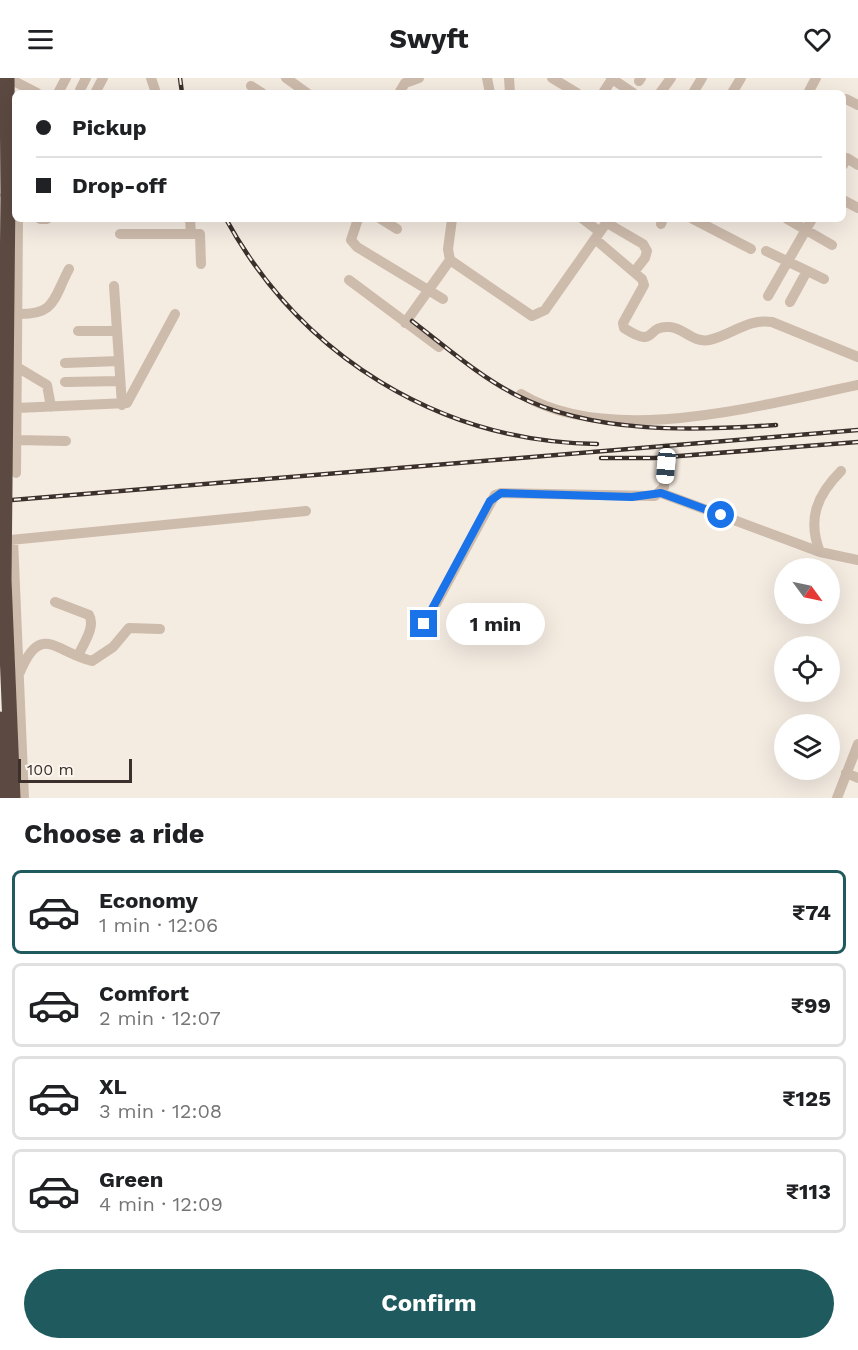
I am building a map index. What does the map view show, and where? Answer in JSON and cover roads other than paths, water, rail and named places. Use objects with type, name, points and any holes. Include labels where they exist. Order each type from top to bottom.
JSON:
[{"type":"highway","points":[[7,78],[4,580],[14,798]]},
{"type":"highway","points":[[0,718],[4,798]]},
{"type":"street","points":[[7,78],[31,90]]},
{"type":"street","points":[[80,90],[86,78]]},
{"type":"street","points":[[286,78],[299,90]]},
{"type":"street","points":[[401,90],[405,83],[419,78]]},
{"type":"street","points":[[552,78],[572,90]]},
{"type":"street","points":[[612,78],[627,90]]},
{"type":"street","points":[[251,86],[257,90]]},
{"type":"street","points":[[846,99],[858,105]]},
{"type":"street","points":[[846,160],[847,158],[858,165]]},
{"type":"street","points":[[16,473],[18,222]]},
{"type":"street","points":[[190,222],[191,234]]},
{"type":"street","points":[[357,222],[351,240],[357,247],[443,299]]},
{"type":"street","points":[[385,222],[397,230]]},
{"type":"street","points":[[405,323],[450,260],[448,249],[452,222]]},
{"type":"street","points":[[699,222],[751,249]]},
{"type":"street","points":[[768,296],[809,224],[832,245]]},
{"type":"street","points":[[450,260],[527,313],[539,315],[603,228]]},
{"type":"street","points":[[603,228],[644,285],[623,323],[624,328],[642,339],[647,339],[660,327],[668,327],[697,340],[708,341],[761,321],[772,322],[858,357]]},
{"type":"street","points":[[603,228],[643,244],[647,251],[645,258],[634,272]]},
{"type":"street","points":[[120,234],[201,236],[201,264]]},
{"type":"street","points":[[766,251],[824,279]]},
{"type":"street","points":[[17,314],[39,314],[50,307],[69,269]]},
{"type":"street","points":[[790,302],[807,271]]},
{"type":"street","points":[[349,280],[438,347]]},
{"type":"street","points":[[114,286],[122,405]]},
{"type":"street","points":[[16,408],[122,405],[131,400],[175,314]]},
{"type":"street","points":[[78,332],[117,331]]},
{"type":"street","points":[[65,363],[119,361]]},
{"type":"street","points":[[17,367],[47,385],[51,407]]},
{"type":"street","points":[[65,382],[120,381]]},
{"type":"street","points":[[521,394],[550,409],[582,417],[638,419],[756,406],[858,385]]},
{"type":"street","points":[[16,440],[66,441]]},
{"type":"street","points":[[661,493],[666,466]]},
{"type":"street","points":[[820,552],[813,528],[814,513],[827,485],[841,471]]},
{"type":"street","points":[[424,624],[495,495],[501,493],[632,497],[661,493],[820,552],[858,560]]},
{"type":"street","points":[[0,542],[306,511]]},
{"type":"street","points":[[13,540],[24,798]]},
{"type":"street","points":[[55,602],[88,615],[91,619],[92,625],[78,656]]},
{"type":"street","points":[[18,676],[30,650],[35,646],[50,644],[78,656],[96,660],[102,652],[113,647],[129,628],[160,629]]},
{"type":"street","points":[[837,798],[858,744]]},
{"type":"street","points":[[846,773],[858,778]]},
{"type":"railway","points":[[180,78],[182,90]]},
{"type":"railway","points":[[228,222],[257,268],[294,312],[335,350],[381,382],[430,408],[483,427],[539,439],[597,444]]},
{"type":"railway","points":[[412,321],[463,361],[502,387],[546,408],[577,417],[643,427],[711,428],[776,425]]},
{"type":"railway","points":[[0,501],[858,430]]},
{"type":"railway","points":[[601,458],[654,458],[858,442]]}]
